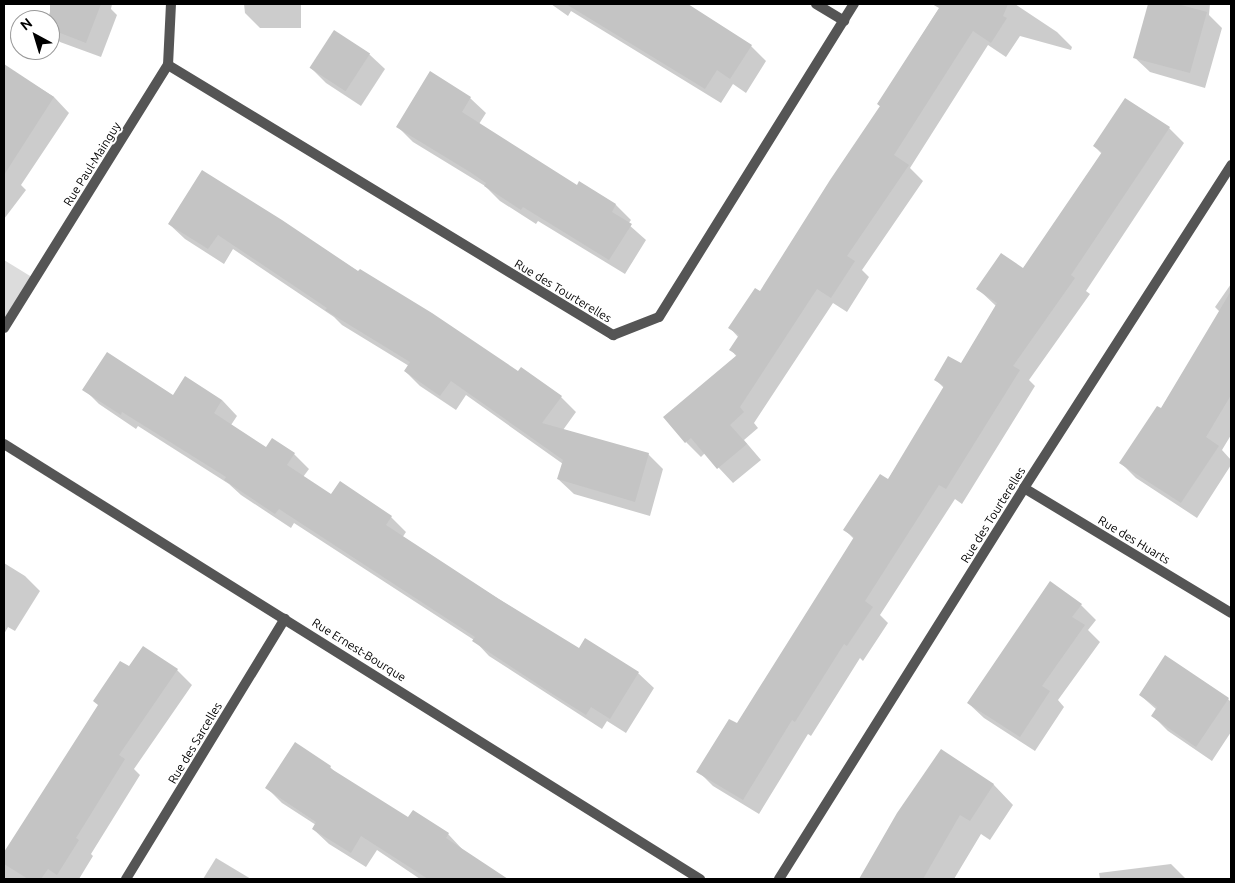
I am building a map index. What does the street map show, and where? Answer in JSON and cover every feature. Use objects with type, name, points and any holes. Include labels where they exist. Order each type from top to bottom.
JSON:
[{"type":"street","name":"Rue Paul-Mainguy","points":[[4,328],[168,65],[171,4]]},
{"type":"street","points":[[816,4],[844,22]]},
{"type":"street","name":"Rue des Tourterelles","points":[[168,65],[613,335],[659,317],[854,4]]},
{"type":"street","name":"Rue des Tourterelles","points":[[779,879],[1024,488],[1231,165]]},
{"type":"street","name":"Rue Ernest-Bourque","points":[[4,444],[700,879]]},
{"type":"street","name":"Rue des Huarts","points":[[1024,488],[1231,613]]},
{"type":"street","name":"Rue des Sarcelles","points":[[126,879],[285,619]]},
{"type":"shaded area","points":[[4,260],[35,279],[4,325]]},
{"type":"building","points":[[50,4],[101,4],[86,43],[60,33],[60,10],[50,10]]},
{"type":"building","points":[[566,4],[688,4],[752,45],[730,79],[717,70],[705,89]]},
{"type":"building","points":[[932,4],[1008,4],[1003,16],[1007,18],[991,43],[973,31],[894,155],[909,165],[847,256],[855,261],[831,298],[817,289],[740,407],[744,412],[730,425],[747,444],[717,469],[691,438],[685,443],[663,417],[737,355],[729,350],[739,335],[728,328],[755,288],[760,291],[830,180],[880,106],[877,104],[939,8]]},
{"type":"building","points":[[1148,4],[1177,4],[1207,12],[1190,73],[1133,58]]},
{"type":"building","points":[[334,30],[370,53],[346,91],[309,68]]},
{"type":"building","points":[[4,64],[54,97],[4,175]]},
{"type":"building","points":[[430,71],[471,97],[462,112],[577,185],[579,181],[616,204],[612,212],[632,224],[609,260],[523,207],[521,210],[484,186],[486,183],[470,172],[396,127]]},
{"type":"building","points":[[1125,98],[1170,127],[1071,275],[1075,278],[1013,366],[1020,370],[946,489],[939,485],[865,601],[873,607],[847,646],[844,644],[795,722],[792,720],[743,800],[696,772],[729,719],[737,723],[854,537],[843,530],[880,474],[888,479],[944,386],[934,380],[948,356],[961,363],[997,303],[976,289],[1001,253],[1023,268],[1102,152],[1093,146]]},
{"type":"building","points":[[202,170],[282,220],[358,271],[360,269],[432,313],[518,371],[521,367],[562,396],[542,423],[649,453],[635,502],[557,479],[563,460],[451,381],[440,396],[404,371],[410,362],[325,310],[327,308],[218,235],[208,249],[168,224]]},
{"type":"building","points":[[1231,291],[1231,395],[1206,437],[1219,446],[1181,503],[1119,463],[1157,406],[1161,408]]},
{"type":"building","points":[[107,352],[173,395],[185,376],[222,400],[214,413],[266,447],[272,438],[295,453],[287,465],[331,494],[340,481],[392,516],[386,525],[499,599],[579,648],[585,638],[639,672],[610,719],[591,707],[586,715],[472,641],[475,637],[279,509],[275,514],[224,480],[226,477],[122,412],[121,415],[82,390]]},
{"type":"building","points":[[1050,581],[1082,604],[1072,617],[1085,625],[1042,686],[1050,691],[1020,737],[967,703]]},
{"type":"building","points":[[143,646],[178,669],[119,755],[125,759],[76,838],[79,840],[57,875],[48,869],[41,879],[28,879],[4,864],[4,852],[98,705],[93,701],[120,661],[129,666]]},
{"type":"building","points":[[1165,655],[1229,698],[1196,747],[1151,716],[1157,707],[1139,695]]},
{"type":"building","points":[[295,742],[331,766],[330,768],[408,817],[413,810],[449,833],[446,838],[508,879],[428,879],[361,836],[351,853],[312,829],[316,822],[265,788]]},
{"type":"building","points":[[941,749],[994,784],[970,821],[960,815],[923,879],[859,879],[897,813]]}]
